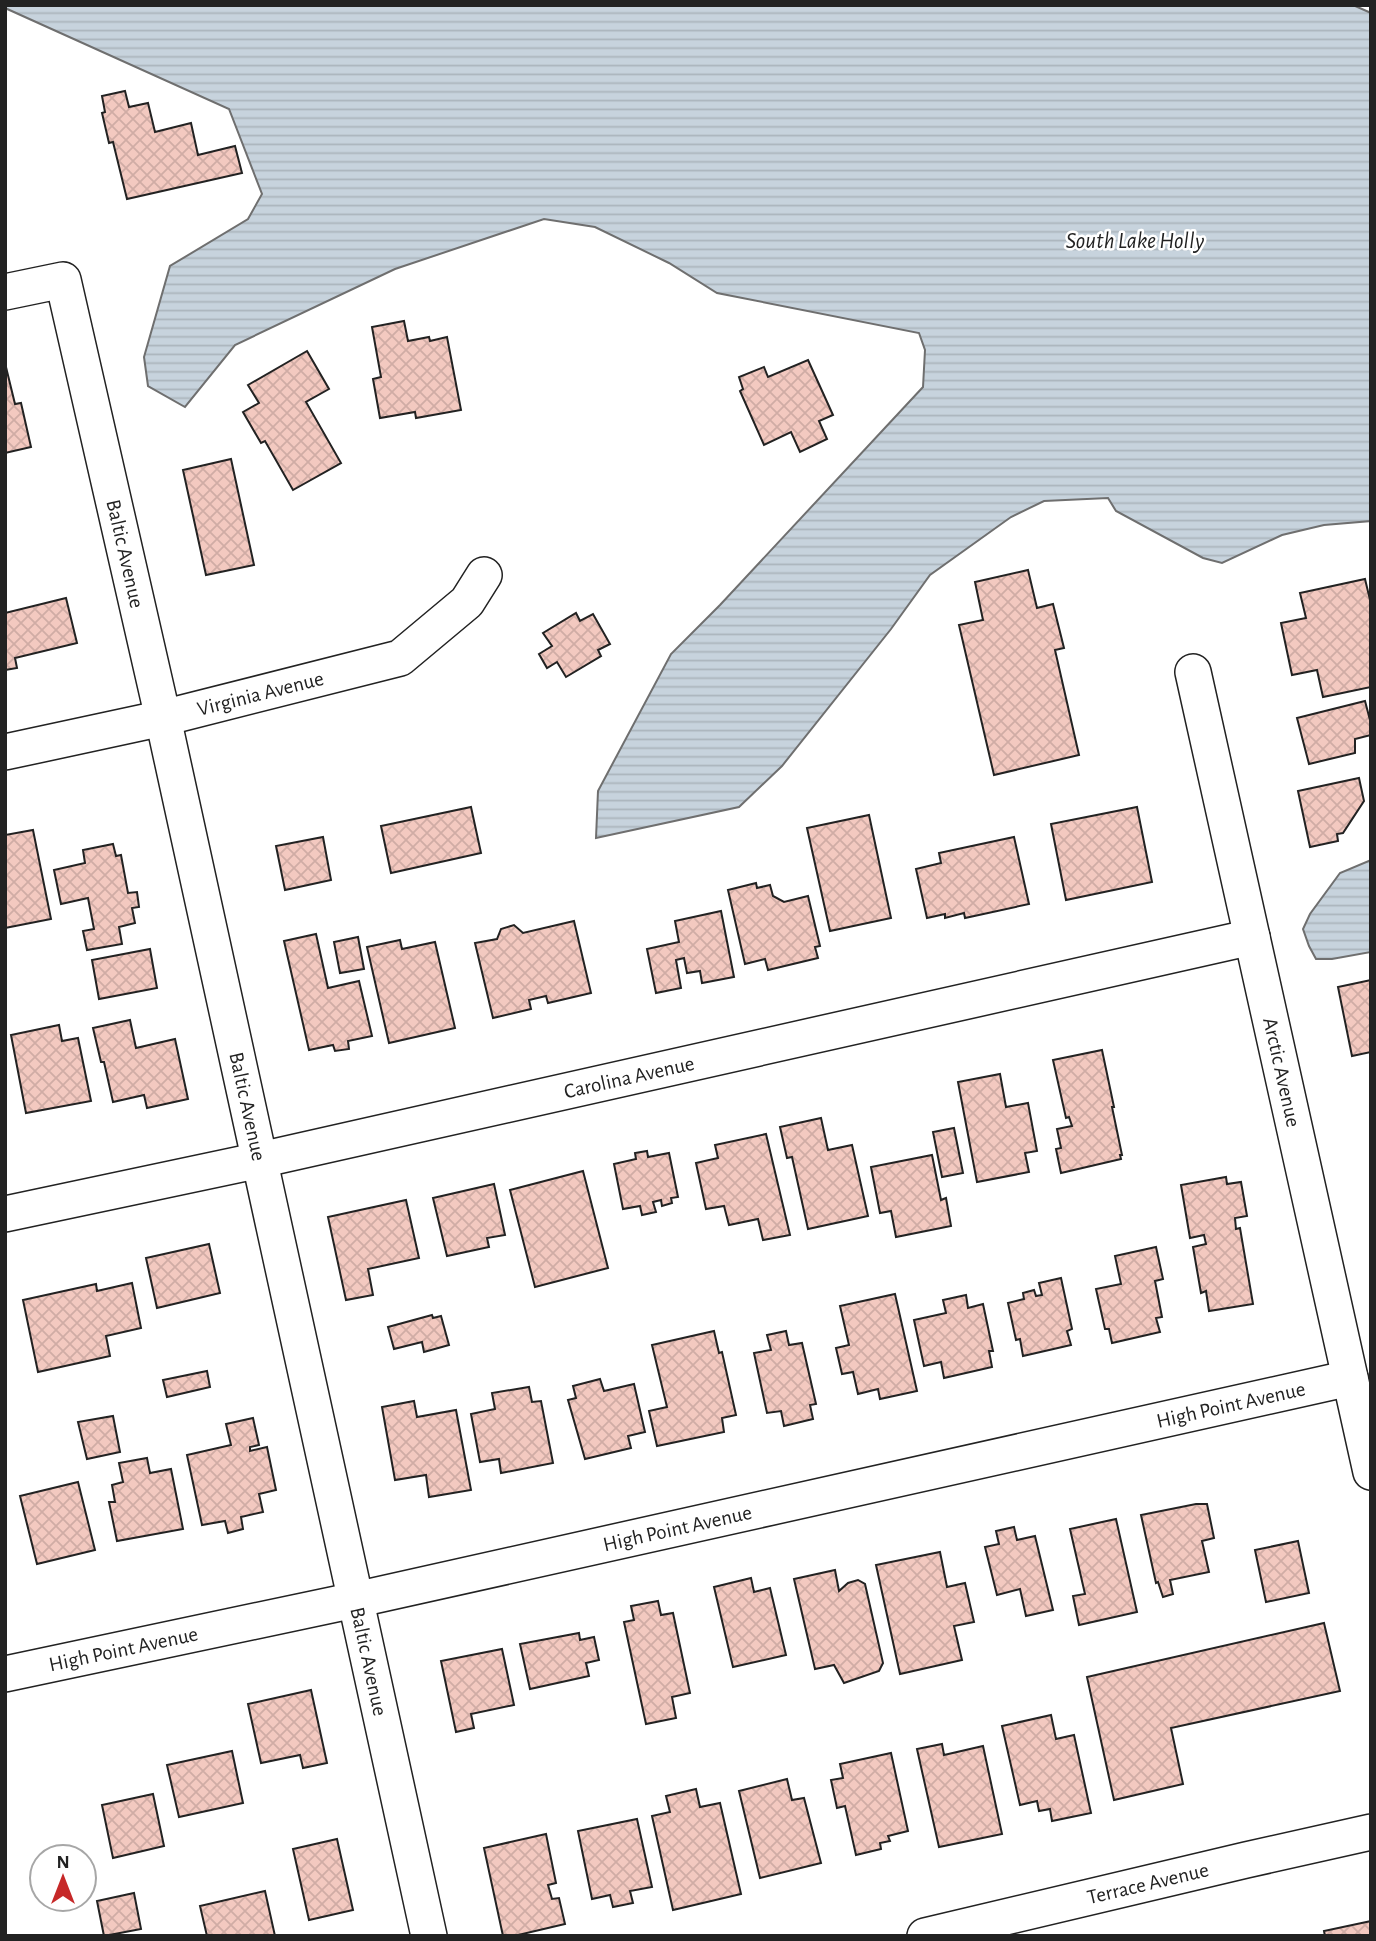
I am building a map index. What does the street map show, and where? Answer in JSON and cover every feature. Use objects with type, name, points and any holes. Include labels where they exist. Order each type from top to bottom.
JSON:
[{"type":"street","name":"Baltic Avenue","points":[[5,292],[62,280],[163,718],[429,1936]]},
{"type":"street","name":"Virginia Avenue","points":[[5,752],[163,718],[400,658],[467,602],[484,575]]},
{"type":"street","name":"Arctic Avenue","points":[[1193,671],[1371,1472]]},
{"type":"street","name":"Carolina Avenue","points":[[5,1214],[260,1160],[1252,937]]},
{"type":"street","name":"High Point Avenue","points":[[5,1674],[355,1600],[1350,1378]]},
{"type":"street","name":"Terrace Avenue","points":[[925,1936],[1371,1832]]},
{"type":"water","name":"South Lake Holly","points":[[5,5],[1353,5],[1371,13],[1371,521],[1324,525],[1282,535],[1222,563],[1203,558],[1116,511],[1108,498],[1044,501],[1011,517],[930,575],[891,629],[782,766],[739,807],[596,838],[598,791],[671,654],[923,387],[925,350],[919,333],[717,293],[669,263],[595,227],[544,219],[395,269],[235,345],[185,407],[148,386],[144,357],[170,266],[248,219],[262,194],[229,109],[5,8]]},
{"type":"water","points":[[1371,860],[1371,952],[1316,959],[1303,929],[1310,914],[1340,873]]},
{"type":"building","points":[[125,91],[129,107],[148,103],[155,132],[191,123],[198,155],[235,146],[242,173],[127,199],[113,142],[109,143],[102,113],[105,112],[102,96]]},
{"type":"building","points":[[404,321],[408,341],[429,337],[430,341],[447,337],[461,410],[416,418],[415,412],[380,418],[373,379],[381,377],[372,327]]},
{"type":"building","points":[[307,351],[329,389],[306,402],[341,463],[293,490],[265,441],[261,443],[243,412],[259,403],[248,385]]},
{"type":"building","points":[[808,360],[833,415],[819,421],[827,439],[800,452],[791,432],[764,445],[740,391],[743,389],[739,377],[764,367],[768,377]]},
{"type":"building","points":[[5,363],[15,404],[21,403],[31,447],[5,453]]},
{"type":"building","points":[[231,459],[254,565],[206,575],[183,470]]},
{"type":"building","points":[[1028,570],[1037,608],[1053,604],[1064,648],[1055,650],[1079,755],[994,775],[959,625],[983,620],[975,582]]},
{"type":"building","points":[[1365,579],[1371,604],[1371,687],[1323,697],[1317,670],[1292,675],[1281,623],[1306,618],[1300,593]]},
{"type":"building","points":[[66,598],[77,643],[15,658],[17,668],[5,670],[5,613]]},
{"type":"building","points":[[576,613],[580,621],[593,614],[610,644],[598,650],[601,656],[566,677],[557,662],[547,668],[539,654],[552,646],[543,633]]},
{"type":"building","points":[[1365,701],[1371,735],[1355,739],[1355,753],[1309,764],[1297,718]]},
{"type":"building","points":[[1359,778],[1364,801],[1343,833],[1337,834],[1338,841],[1310,847],[1298,791]]},
{"type":"building","points":[[471,807],[481,853],[391,873],[381,826]]},
{"type":"building","points":[[1137,807],[1152,882],[1066,900],[1051,824]]},
{"type":"building","points":[[869,815],[891,918],[830,931],[807,828]]},
{"type":"building","points":[[33,830],[51,919],[5,928],[5,835]]},
{"type":"building","points":[[323,837],[331,880],[285,890],[276,846]]},
{"type":"building","points":[[1014,837],[1029,904],[965,918],[964,913],[945,918],[945,914],[927,918],[916,869],[941,863],[939,853]]},
{"type":"building","points":[[113,844],[116,856],[121,855],[128,893],[137,892],[139,907],[132,908],[135,923],[119,927],[122,944],[87,950],[83,931],[94,929],[88,898],[61,904],[54,870],[85,863],[83,850]]},
{"type":"building","points":[[756,883],[757,888],[770,885],[773,896],[784,902],[808,896],[820,946],[815,947],[818,958],[768,970],[765,959],[745,964],[728,890]]},
{"type":"building","points":[[721,911],[734,977],[702,983],[700,971],[687,973],[684,958],[676,960],[681,988],[656,993],[647,949],[679,942],[675,921]]},
{"type":"building","points":[[574,921],[591,993],[548,1003],[546,996],[529,1000],[531,1009],[493,1018],[475,943],[497,939],[501,929],[514,925],[523,933]]},
{"type":"building","points":[[316,934],[328,988],[359,981],[372,1036],[348,1041],[349,1049],[335,1051],[333,1045],[309,1050],[284,941]]},
{"type":"building","points":[[358,937],[364,969],[340,973],[334,942]]},
{"type":"building","points":[[400,940],[402,949],[435,942],[455,1028],[389,1043],[367,947]]},
{"type":"building","points":[[150,949],[157,988],[99,999],[92,960]]},
{"type":"building","points":[[1371,980],[1371,1052],[1352,1056],[1338,987]]},
{"type":"building","points":[[130,1020],[136,1048],[175,1039],[188,1099],[147,1108],[144,1095],[113,1102],[93,1028]]},
{"type":"building","points":[[59,1025],[62,1041],[78,1038],[91,1101],[26,1113],[11,1035]]},
{"type":"building","points":[[1102,1050],[1121,1159],[1061,1173],[1056,1149],[1061,1148],[1057,1129],[1072,1126],[1069,1117],[1066,1118],[1053,1060]]},
{"type":"building","points":[[1000,1074],[1006,1107],[1028,1103],[1037,1151],[1025,1153],[1029,1172],[977,1182],[958,1082]]},
{"type":"building","points":[[821,1118],[828,1150],[852,1145],[868,1216],[808,1229],[792,1157],[787,1158],[780,1127]]},
{"type":"building","points":[[954,1128],[963,1173],[942,1177],[933,1132]]},
{"type":"building","points":[[766,1134],[790,1235],[763,1240],[758,1219],[729,1225],[724,1206],[706,1209],[696,1163],[718,1158],[715,1145]]},
{"type":"building","points":[[647,1151],[648,1157],[669,1153],[678,1197],[671,1198],[672,1203],[662,1206],[661,1200],[653,1202],[656,1212],[642,1215],[640,1206],[623,1209],[614,1164],[636,1159],[635,1153]]},
{"type":"building","points":[[932,1155],[941,1200],[946,1198],[951,1226],[896,1237],[891,1211],[880,1213],[871,1167]]},
{"type":"building","points":[[583,1171],[608,1268],[535,1287],[510,1190]]},
{"type":"building","points":[[1226,1177],[1227,1184],[1241,1182],[1247,1216],[1235,1218],[1236,1229],[1240,1228],[1253,1304],[1209,1311],[1206,1291],[1201,1293],[1193,1247],[1206,1244],[1204,1235],[1190,1238],[1181,1185]]},
{"type":"building","points":[[494,1184],[505,1235],[487,1238],[489,1247],[447,1256],[433,1198]]},
{"type":"building","points":[[406,1200],[419,1258],[368,1269],[373,1295],[346,1300],[328,1217]]},
{"type":"building","points":[[209,1244],[220,1293],[157,1308],[146,1258]]},
{"type":"building","points":[[1156,1247],[1163,1279],[1155,1281],[1162,1317],[1156,1318],[1160,1332],[1112,1343],[1109,1329],[1105,1329],[1096,1289],[1121,1284],[1115,1256]]},
{"type":"building","points":[[1061,1278],[1072,1329],[1067,1331],[1071,1345],[1023,1356],[1020,1339],[1016,1340],[1008,1303],[1024,1299],[1023,1293],[1034,1290],[1036,1296],[1042,1295],[1039,1283]]},
{"type":"building","points":[[132,1283],[141,1328],[106,1336],[110,1356],[38,1372],[23,1300],[96,1284],[97,1291]]},
{"type":"building","points":[[895,1294],[917,1391],[880,1399],[878,1389],[858,1394],[853,1372],[842,1374],[836,1348],[849,1345],[840,1306]]},
{"type":"building","points":[[966,1295],[968,1308],[983,1304],[993,1351],[989,1351],[992,1367],[944,1378],[941,1362],[924,1366],[914,1320],[946,1313],[943,1300]]},
{"type":"building","points":[[432,1315],[433,1318],[441,1316],[449,1345],[424,1352],[422,1342],[394,1349],[388,1327]]},
{"type":"building","points":[[714,1331],[719,1353],[722,1352],[736,1415],[722,1418],[724,1432],[657,1446],[649,1411],[667,1407],[652,1345]]},
{"type":"building","points":[[786,1331],[789,1345],[802,1343],[816,1404],[810,1405],[813,1419],[784,1426],[781,1411],[767,1413],[754,1353],[771,1350],[767,1335]]},
{"type":"building","points":[[207,1371],[210,1387],[167,1397],[163,1380]]},
{"type":"building","points":[[600,1379],[604,1391],[634,1384],[645,1432],[628,1436],[631,1448],[585,1459],[568,1400],[576,1398],[573,1386]]},
{"type":"building","points":[[529,1387],[532,1402],[541,1401],[553,1463],[501,1473],[499,1459],[480,1462],[471,1414],[495,1409],[492,1393]]},
{"type":"building","points":[[414,1401],[417,1417],[456,1410],[471,1490],[429,1497],[426,1475],[395,1480],[382,1407]]},
{"type":"building","points":[[113,1416],[120,1452],[87,1459],[78,1422]]},
{"type":"building","points":[[253,1418],[259,1445],[250,1447],[250,1451],[267,1447],[276,1490],[259,1494],[263,1512],[241,1517],[243,1529],[228,1533],[225,1521],[202,1525],[187,1455],[231,1445],[226,1424]]},
{"type":"building","points":[[147,1458],[150,1473],[171,1469],[183,1529],[117,1541],[109,1502],[115,1502],[112,1485],[123,1482],[119,1463]]},
{"type":"building","points":[[78,1482],[95,1550],[37,1564],[20,1496]]},
{"type":"building","points":[[1207,1504],[1214,1538],[1202,1541],[1209,1572],[1170,1580],[1173,1594],[1163,1597],[1158,1582],[1156,1583],[1141,1515]]},
{"type":"building","points":[[1116,1519],[1137,1612],[1079,1625],[1073,1596],[1085,1594],[1070,1529]]},
{"type":"building","points":[[1014,1527],[1017,1540],[1035,1536],[1053,1610],[1026,1616],[1020,1589],[997,1595],[985,1547],[999,1544],[996,1531]]},
{"type":"building","points":[[1298,1541],[1309,1593],[1266,1602],[1255,1550]]},
{"type":"building","points":[[940,1552],[947,1587],[965,1583],[974,1622],[954,1626],[962,1660],[900,1674],[876,1565]]},
{"type":"building","points":[[835,1570],[839,1591],[848,1583],[858,1580],[865,1584],[883,1663],[879,1671],[844,1683],[834,1665],[815,1669],[794,1579]]},
{"type":"building","points":[[751,1578],[754,1592],[770,1588],[786,1655],[733,1667],[714,1587]]},
{"type":"building","points":[[658,1601],[661,1615],[673,1613],[690,1693],[672,1697],[676,1718],[646,1724],[624,1622],[634,1620],[631,1606]]},
{"type":"building","points":[[1324,1623],[1340,1691],[1171,1728],[1183,1784],[1114,1800],[1087,1677]]},
{"type":"building","points":[[579,1633],[580,1640],[594,1637],[599,1660],[586,1663],[589,1676],[530,1689],[520,1644]]},
{"type":"building","points":[[502,1649],[514,1705],[471,1714],[474,1728],[456,1732],[441,1661]]},
{"type":"building","points":[[311,1690],[327,1763],[303,1768],[300,1755],[261,1763],[248,1704]]},
{"type":"building","points":[[1051,1715],[1056,1739],[1074,1735],[1091,1813],[1052,1821],[1050,1809],[1039,1811],[1037,1801],[1020,1805],[1002,1726]]},
{"type":"building","points":[[942,1744],[944,1755],[983,1746],[1002,1834],[939,1847],[917,1749]]},
{"type":"building","points":[[232,1751],[243,1803],[179,1817],[167,1765]]},
{"type":"building","points":[[891,1753],[908,1831],[888,1836],[890,1841],[880,1843],[881,1849],[856,1855],[845,1806],[837,1808],[831,1780],[843,1778],[840,1764]]},
{"type":"building","points":[[787,1779],[792,1800],[804,1798],[821,1863],[760,1878],[739,1791]]},
{"type":"building","points":[[696,1789],[700,1807],[720,1803],[741,1894],[673,1910],[652,1816],[670,1812],[666,1796]]},
{"type":"building","points":[[153,1794],[164,1846],[113,1858],[102,1805]]},
{"type":"building","points":[[637,1819],[652,1887],[630,1891],[633,1903],[613,1907],[610,1895],[592,1899],[578,1831]]},
{"type":"building","points":[[546,1834],[556,1883],[548,1885],[552,1899],[559,1898],[565,1924],[503,1936],[484,1848]]},
{"type":"building","points":[[337,1839],[353,1910],[309,1920],[293,1849]]},
{"type":"building","points":[[265,1891],[275,1936],[207,1936],[200,1906]]},
{"type":"building","points":[[134,1893],[141,1929],[104,1936],[98,1901]]},
{"type":"building","points":[[1371,1921],[1371,1936],[1325,1936],[1324,1931]]}]
